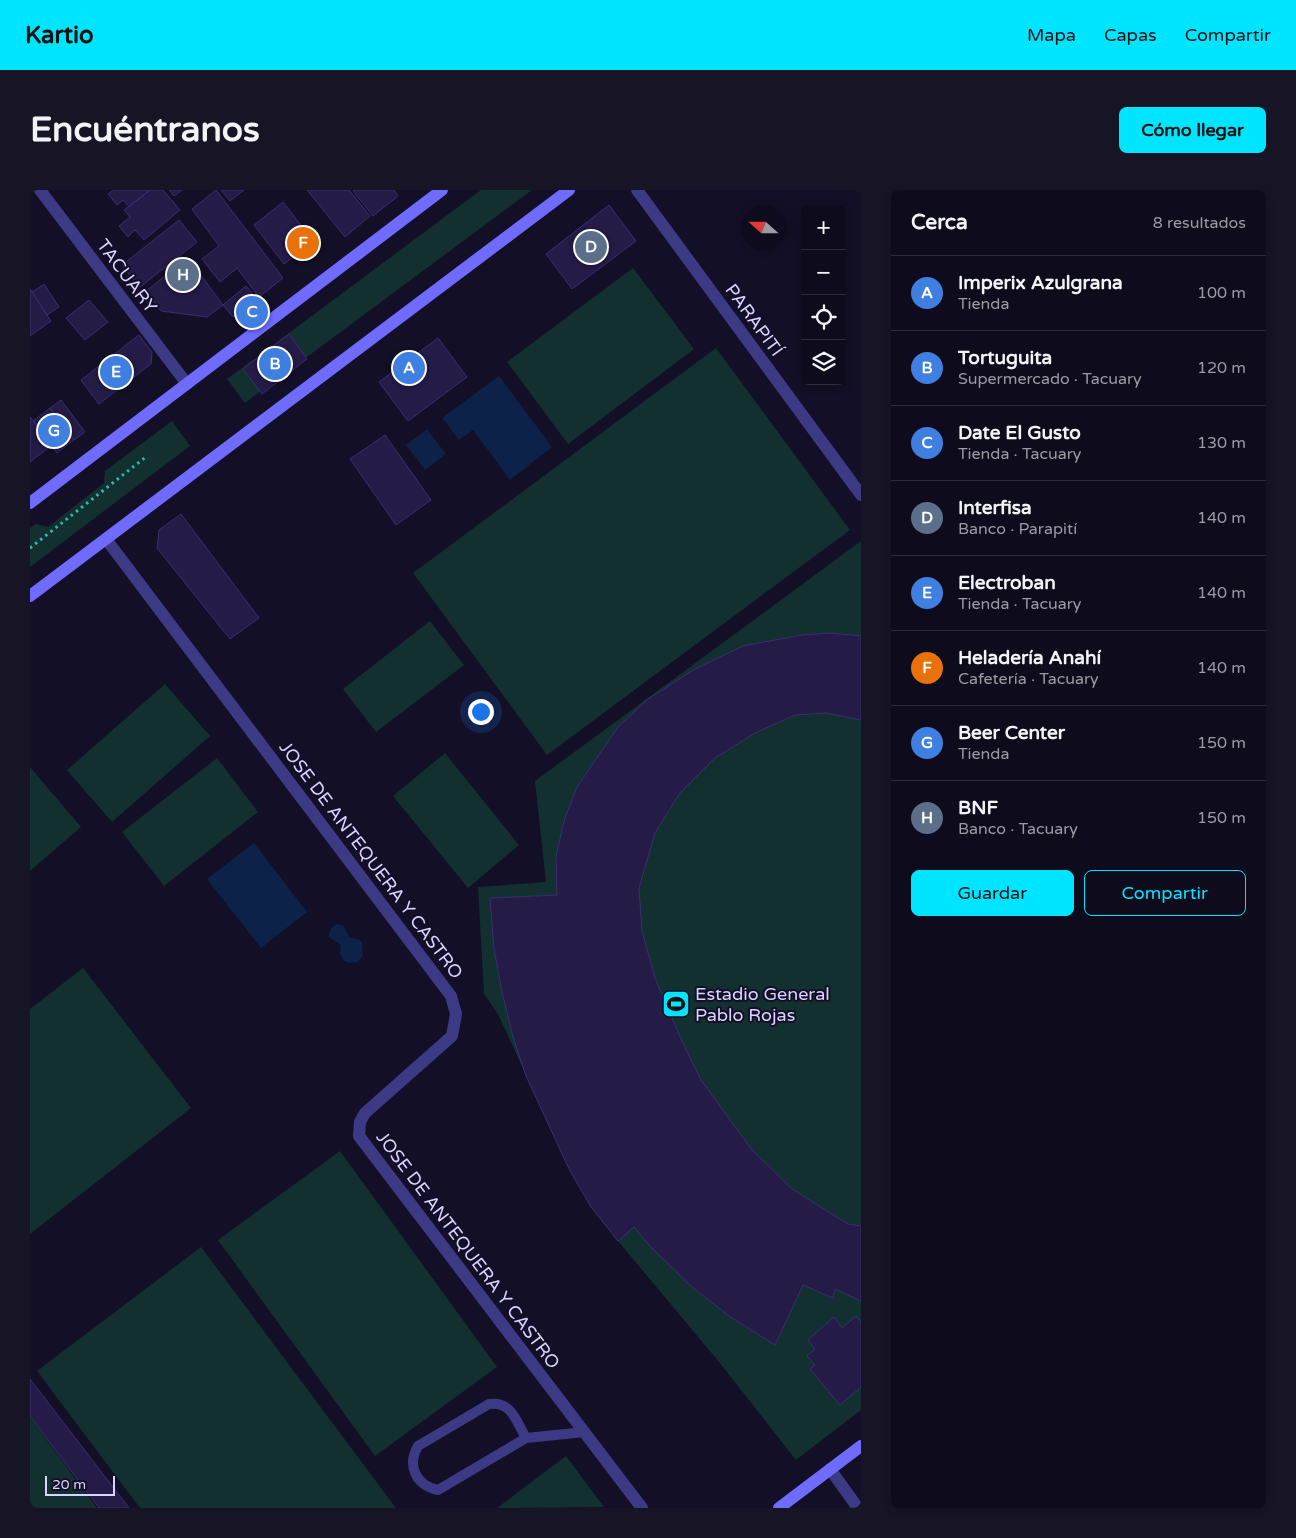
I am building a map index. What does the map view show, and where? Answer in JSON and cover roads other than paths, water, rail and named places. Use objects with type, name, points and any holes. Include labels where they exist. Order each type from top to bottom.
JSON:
[{"type":"main road","points":[[30,503],[442,190]]},
{"type":"main road","points":[[30,596],[569,190]]},
{"type":"main road","points":[[779,1508],[861,1446]]},
{"type":"street","name":"TACUARY","points":[[40,190],[186,384]]},
{"type":"street","name":"PARAPITÍ","points":[[637,190],[859,487]]},
{"type":"street","name":"JOSE DE ANTEQUERA Y CASTRO","points":[[106,539],[451,996],[456,1014],[452,1036],[365,1113],[360,1122],[359,1136],[642,1508]]},
{"type":"street","points":[[830,1469],[858,1508]]},
{"type":"lane","points":[[526,1438],[508,1407],[499,1403],[489,1404],[418,1446],[413,1455],[412,1465],[420,1482],[428,1488],[438,1490],[526,1438],[585,1432]]},
{"type":"water","points":[[499,376],[552,447],[510,480],[473,430],[459,440],[442,418]]},
{"type":"water","points":[[427,429],[446,454],[425,470],[406,445]]},
{"type":"water","points":[[254,843],[307,912],[261,948],[207,879]]},
{"type":"water","points":[[337,924],[344,926],[349,937],[362,942],[363,955],[358,962],[349,963],[343,960],[340,953],[341,945],[328,937],[331,928]]},
{"type":"place","name":"Heladería Anahí","points":[[303,243]]},
{"type":"place","name":"Interfisa","points":[[591,247]]},
{"type":"place","name":"BNF","points":[[183,275]]},
{"type":"place","name":"Date El Gusto","points":[[252,312]]},
{"type":"place","name":"Tortuguita","points":[[275,364]]},
{"type":"place","name":"Imperix Azulgrana","points":[[409,368]]},
{"type":"place","name":"Electroban","points":[[116,372]]},
{"type":"place","name":"Beer Center","points":[[54,431]]},
{"type":"place","name":"Estadio General Pablo Rojas","points":[[676,1004]]}]
